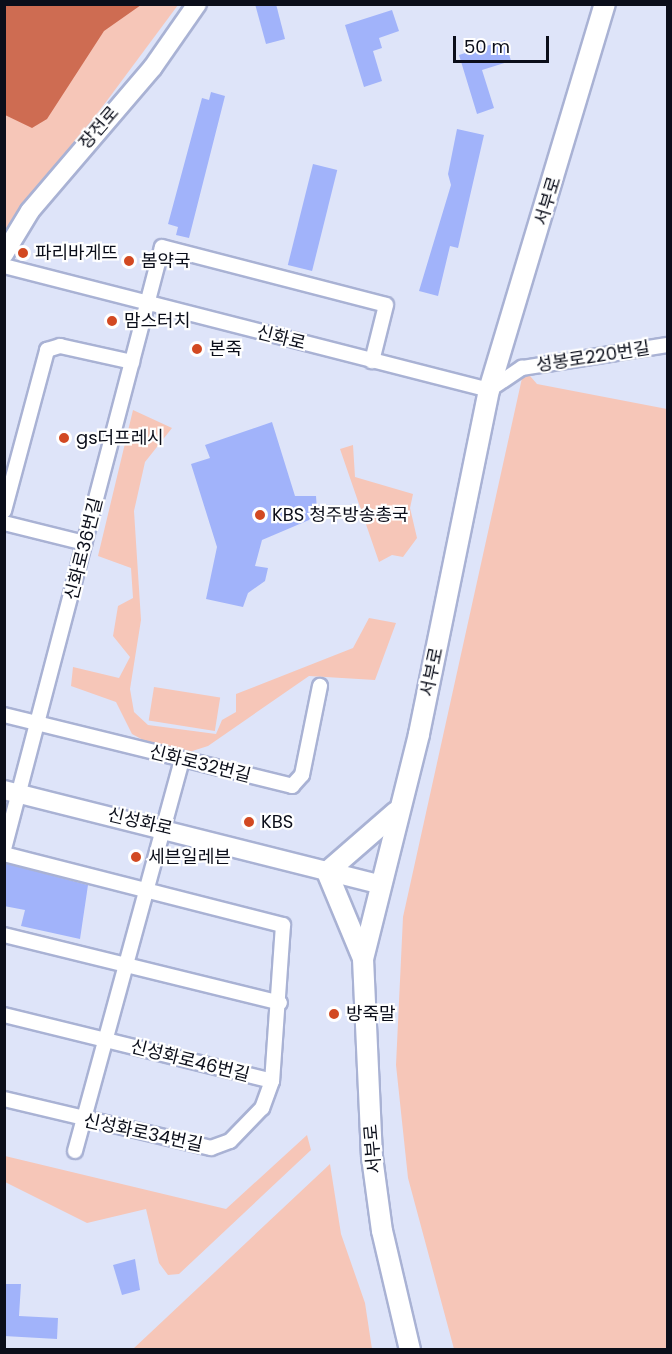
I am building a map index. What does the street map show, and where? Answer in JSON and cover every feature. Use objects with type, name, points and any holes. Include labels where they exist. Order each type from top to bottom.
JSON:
[{"type":"main road","name":"서부로","points":[[410,1350],[382,1230],[372,1157],[363,959],[378,884],[419,734],[489,390],[605,4]]},
{"type":"main road","points":[[363,959],[327,872],[396,812]]},
{"type":"street","name":"장전로","points":[[4,254],[30,211],[153,67],[196,4]]},
{"type":"street","name":"신화로36번길","points":[[4,849],[10,792],[40,724],[162,247],[386,305],[372,361]]},
{"type":"street","name":"신화로","points":[[4,266],[489,390]]},
{"type":"street","name":"성봉로220번길","points":[[489,390],[522,368],[668,345]]},
{"type":"street","points":[[4,510],[43,357],[60,346],[132,363]]},
{"type":"street","points":[[4,523],[85,543]]},
{"type":"street","name":"신화로32번길","points":[[4,715],[282,785],[299,782],[320,686]]},
{"type":"street","name":"신성화로46번길","points":[[75,1151],[109,1041],[146,890],[182,759]]},
{"type":"street","name":"신성화로","points":[[10,792],[163,826],[378,884]]},
{"type":"street","points":[[4,854],[146,890]]},
{"type":"street","name":"신성화로34번길","points":[[4,1099],[85,1121],[221,1146],[262,1108],[272,1081],[280,1003],[283,924],[146,890]]},
{"type":"street","points":[[4,935],[280,1003]]},
{"type":"street","name":"신성화로46번길","points":[[4,1015],[272,1081]]},
{"type":"shaded area","points":[[4,5],[141,5],[104,31],[47,119],[32,128],[5,115]]},
{"type":"shaded area","points":[[5,5],[178,5],[5,238]]},
{"type":"shaded area","points":[[524,369],[537,384],[667,409],[667,1349],[454,1349],[408,1178],[396,1065],[403,917]]},
{"type":"shaded area","points":[[133,410],[172,428],[145,462],[134,511],[141,620],[130,689],[134,712],[148,725],[216,734],[222,720],[236,712],[236,694],[353,648],[369,618],[396,623],[375,680],[309,676],[208,746],[186,753],[145,741],[132,734],[116,702],[71,686],[73,667],[119,678],[130,657],[113,636],[118,606],[133,598],[131,568],[98,556]]},
{"type":"shaded area","points":[[353,445],[355,477],[413,494],[410,508],[417,538],[403,557],[392,555],[379,562],[340,449]]},
{"type":"shaded area","points":[[154,687],[220,697],[215,731],[149,721]]},
{"type":"shaded area","points":[[307,1135],[311,1150],[179,1274],[168,1275],[159,1263],[146,1209],[87,1223],[5,1182],[5,1156],[226,1209]]},
{"type":"shaded area","points":[[330,1164],[341,1234],[365,1303],[372,1349],[133,1349]]},
{"type":"building","points":[[255,4],[276,4],[285,39],[266,44]]},
{"type":"building","points":[[392,10],[399,31],[379,38],[382,48],[373,51],[382,81],[364,87],[345,25]]},
{"type":"building","points":[[505,40],[511,61],[482,70],[494,108],[477,114],[459,55]]},
{"type":"building","points":[[211,92],[225,96],[189,238],[176,235],[178,227],[168,224],[202,98],[209,100]]},
{"type":"building","points":[[457,129],[484,135],[458,248],[450,246],[438,296],[419,291],[451,185],[448,174]]},
{"type":"building","points":[[313,164],[337,170],[312,271],[288,265]]},
{"type":"building","name":"KBS 청주방송총국","points":[[272,422],[295,496],[316,496],[317,510],[309,520],[262,540],[255,566],[268,568],[265,581],[248,593],[243,607],[206,599],[217,547],[191,464],[210,458],[205,445]]},
{"type":"building","points":[[4,863],[88,885],[80,939],[21,926],[25,910],[4,906]]},
{"type":"building","points":[[135,1259],[140,1290],[122,1295],[113,1265]]},
{"type":"building","points":[[4,1284],[21,1284],[19,1316],[58,1318],[57,1339],[4,1336]]},
{"type":"place","name":"파리바게뜨","points":[[23,253]]},
{"type":"place","name":"봄약국","points":[[129,261]]},
{"type":"place","name":"맘스터치","points":[[112,321]]},
{"type":"place","name":"본죽","points":[[197,349]]},
{"type":"place","name":"gs더프레시","points":[[64,438]]},
{"type":"place","name":"KBS 청주방송총국","points":[[260,515]]},
{"type":"place","name":"KBS","points":[[249,822]]},
{"type":"place","name":"세븐일레븐","points":[[136,857]]},
{"type":"place","name":"방죽말","points":[[334,1014]]}]
